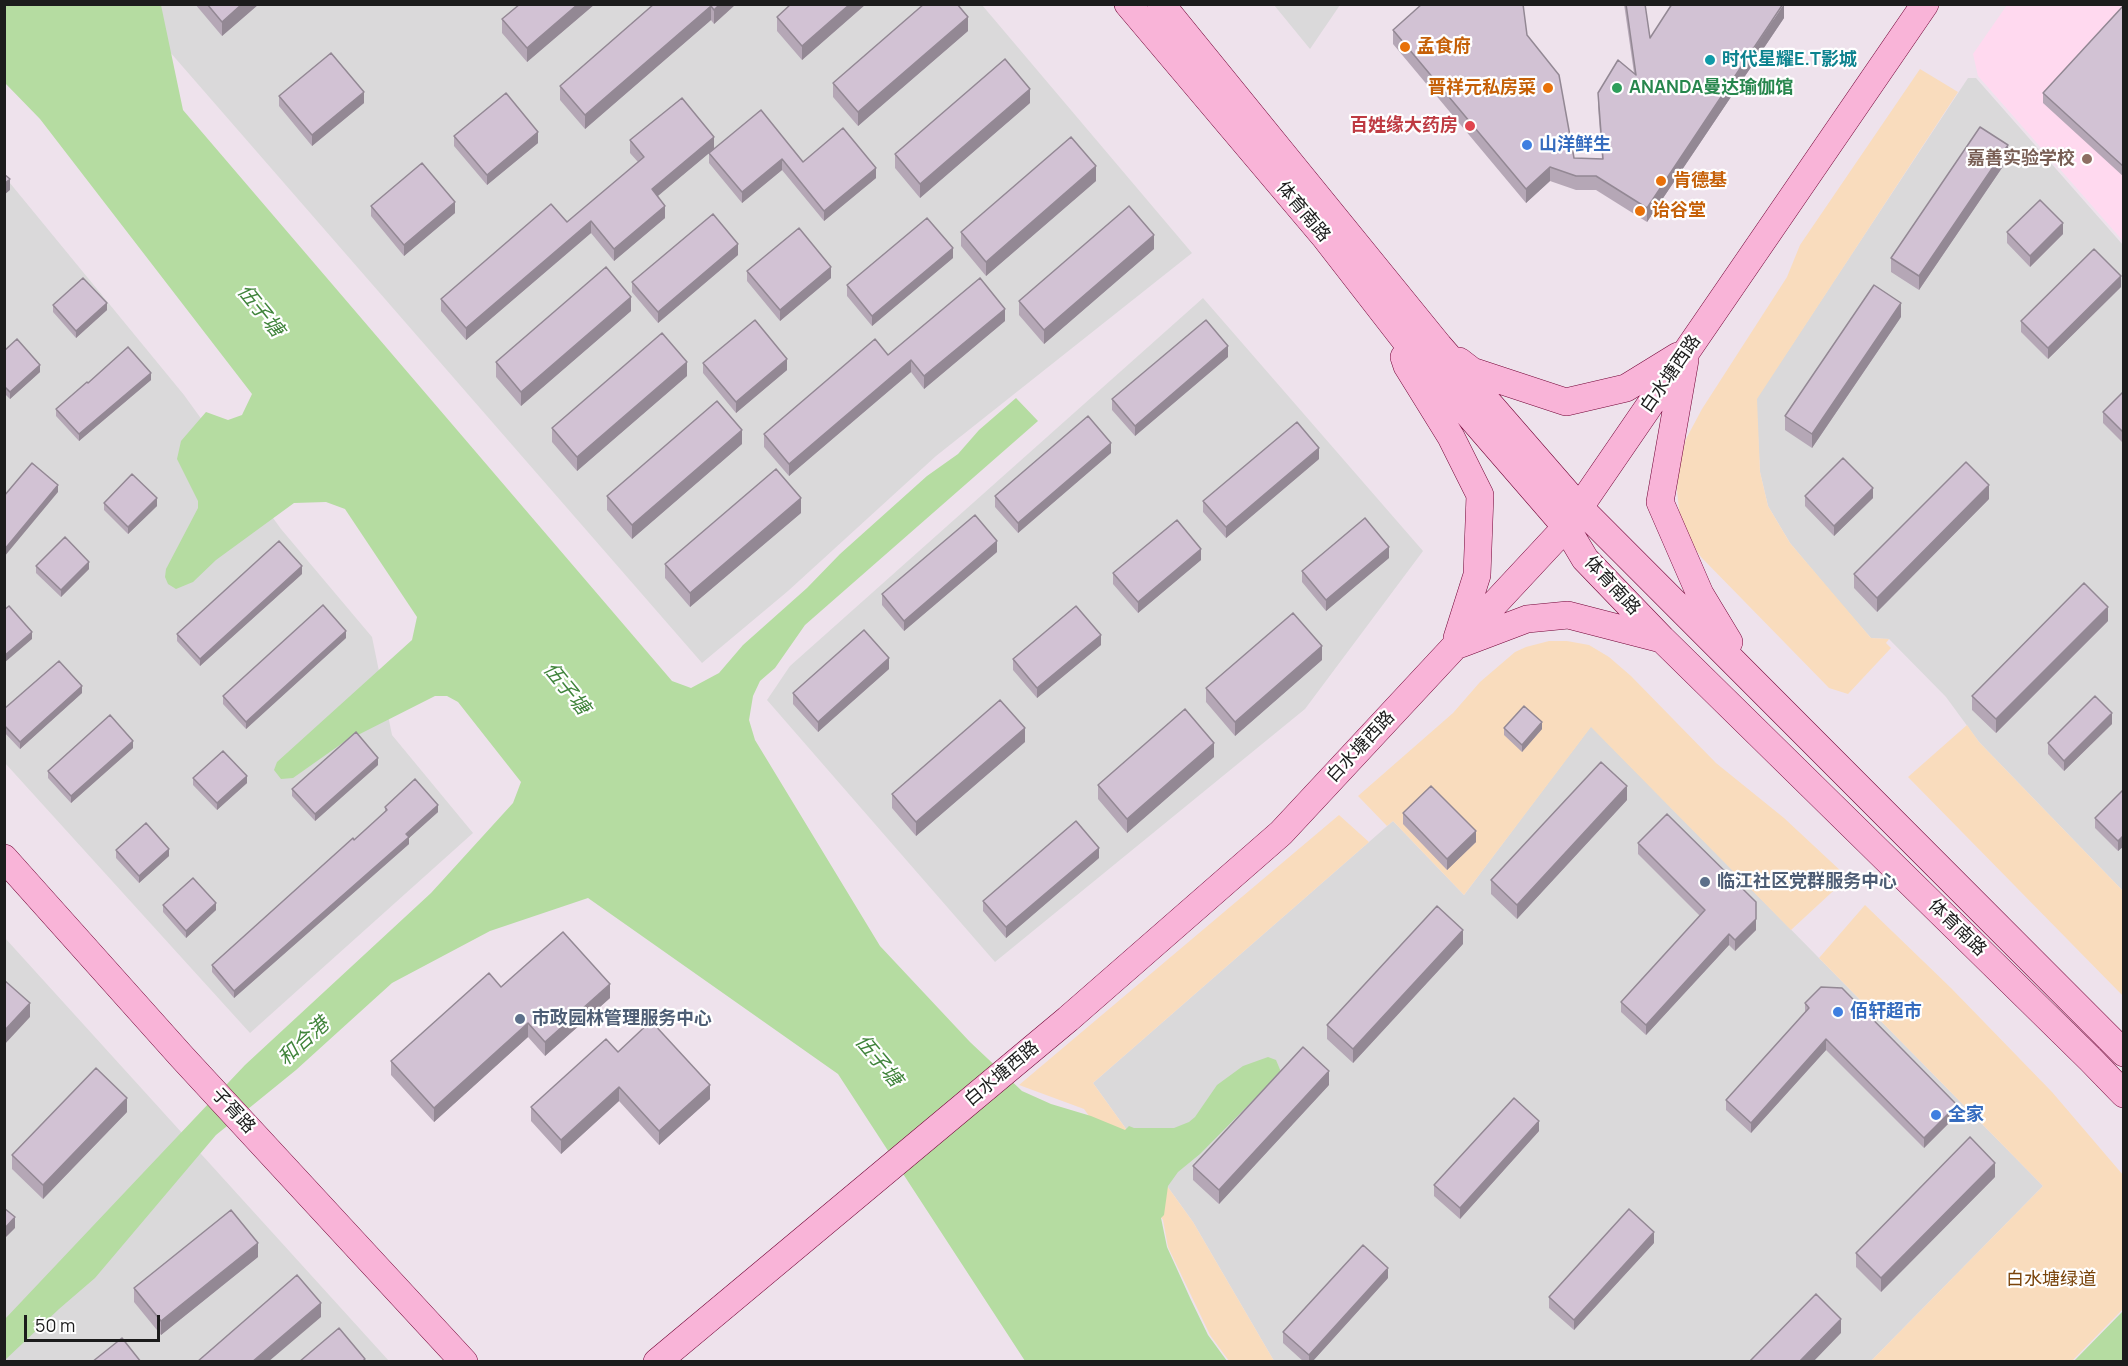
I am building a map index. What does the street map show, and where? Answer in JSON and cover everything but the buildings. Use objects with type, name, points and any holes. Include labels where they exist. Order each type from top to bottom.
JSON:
[{"type":"street","name":"体育南路","points":[[1128,4],[1324,236],[1393,324],[1572,517],[1751,679],[2124,1053]]},
{"type":"street","name":"体育南路","points":[[1161,4],[1439,346],[1572,517],[1585,559],[1662,639],[2124,1094]]},
{"type":"street","name":"白水塘西路","points":[[657,1362],[1068,1019],[1281,833],[1572,517],[1925,4]]},
{"type":"street","points":[[1393,324],[1407,366],[1451,437],[1480,495],[1477,575],[1454,647]]},
{"type":"street","points":[[1439,346],[1472,371],[1566,402],[1626,388],[1687,350]]},
{"type":"street","points":[[1687,350],[1660,502],[1700,594],[1751,679]]},
{"type":"street","points":[[1454,647],[1527,619],[1568,615],[1662,639]]},
{"type":"street","name":"子胥路","points":[[4,858],[209,1086],[464,1362]]},
{"type":"shaded area","points":[[129,5],[982,5],[1192,253],[936,456],[788,591],[702,663]]},
{"type":"shaded area","points":[[1274,5],[1340,5],[1310,49]]},
{"type":"shaded area","name":"嘉善实验学校","points":[[2007,5],[2123,5],[2123,241],[1978,76],[1973,54]]},
{"type":"shaded area","points":[[1968,78],[1976,78],[2123,245],[2123,891],[1979,742],[1946,697],[1889,639],[1871,638],[1840,603],[1790,543],[1768,506],[1760,472],[1756,399]]},
{"type":"shaded area","points":[[5,177],[184,395],[281,529],[372,637],[392,735],[473,833],[250,1033],[5,763]]},
{"type":"shaded area","points":[[1203,298],[1423,551],[1305,709],[995,962],[767,700],[790,666]]},
{"type":"shaded area","points":[[1591,726],[2043,1186],[1871,1361],[1274,1361],[1193,1222],[1093,1083],[1393,821],[1464,895]]},
{"type":"shaded area","points":[[5,938],[389,1361],[5,1361]]},
{"type":"green space","points":[[1920,69],[1958,92],[1757,399],[1760,472],[1768,506],[1790,543],[1871,638],[1889,639],[1886,643],[1891,648],[1848,694],[1829,688],[1701,557],[1680,519],[1677,490],[1679,463],[1686,439],[1702,409],[1787,277],[1800,245]]},
{"type":"green space","points":[[1549,641],[1589,645],[1609,657],[1631,676],[1716,763],[1784,818],[1843,873],[1844,881],[1791,930],[1591,727],[1464,895],[1393,821],[1387,826],[1358,796],[1453,713],[1480,682],[1515,652]]},
{"type":"green space","points":[[1967,725],[1979,742],[2123,891],[2123,996],[1908,777]]},
{"type":"green space","points":[[1339,815],[1369,842],[1093,1083],[1193,1222],[1274,1361],[1229,1361],[1210,1335],[1168,1247],[1163,1220],[1084,1109],[1019,1085]]},
{"type":"green space","name":"白水塘绿道","points":[[1865,905],[1951,988],[2052,1092],[2123,1175],[2123,1309],[2072,1361],[1871,1361],[2043,1186],[1819,958]]},
{"type":"water","points":[[5,5],[161,5],[183,110],[672,681],[691,688],[719,673],[743,645],[807,588],[840,554],[927,476],[958,454],[979,430],[1016,398],[1038,421],[805,625],[775,668],[760,681],[753,696],[749,720],[755,740],[880,946],[970,1042],[1022,1091],[1051,1104],[1091,1116],[1125,1130],[1129,1126],[1174,1128],[1195,1117],[1217,1085],[1243,1066],[1268,1057],[1276,1060],[1281,1072],[1200,1154],[1178,1172],[1168,1186],[1164,1215],[1161,1218],[1167,1247],[1191,1300],[1208,1335],[1227,1361],[1025,1361],[838,1074],[588,898],[490,931],[392,983],[296,1070],[216,1135],[95,1278],[5,1360],[5,1319],[245,1065],[431,893],[513,803],[521,782],[458,702],[447,696],[435,696],[344,742],[293,778],[281,779],[274,770],[277,762],[412,640],[417,617],[345,509],[326,502],[294,503],[216,560],[193,582],[176,589],[168,584],[165,577],[166,569],[198,508],[198,501],[177,459],[181,441],[206,412],[228,420],[242,415],[252,394],[40,119],[5,83]]},
{"type":"water","points":[[2122,1312],[2123,1361],[2074,1361]]},
{"type":"place","name":"孟食府","points":[[1405,47]]},
{"type":"place","name":"时代星耀E.T影城","points":[[1710,60]]},
{"type":"place","name":"晋祥元私房菜","points":[[1548,88]]},
{"type":"place","name":"ANANDA曼达瑜伽馆","points":[[1617,88]]},
{"type":"place","name":"百姓缘大药房","points":[[1470,126]]},
{"type":"place","name":"山洋鲜生","points":[[1527,145]]},
{"type":"place","name":"嘉善实验学校","points":[[2087,159]]},
{"type":"place","name":"肯德基","points":[[1661,181]]},
{"type":"place","name":"诒谷堂","points":[[1640,211]]},
{"type":"place","name":"临江社区党群服务中心","points":[[1705,882]]},
{"type":"place","name":"佰轩超市","points":[[1838,1012]]},
{"type":"place","name":"市政园林管理服务中心","points":[[520,1019]]},
{"type":"place","name":"全家","points":[[1936,1115]]},
{"type":"water label","name":"伍子塘","points":[[260,311]]},
{"type":"water label","name":"伍子塘","points":[[566,689]]},
{"type":"water label","name":"和合港","points":[[304,1042]]},
{"type":"water label","name":"伍子塘","points":[[878,1061]]}]
